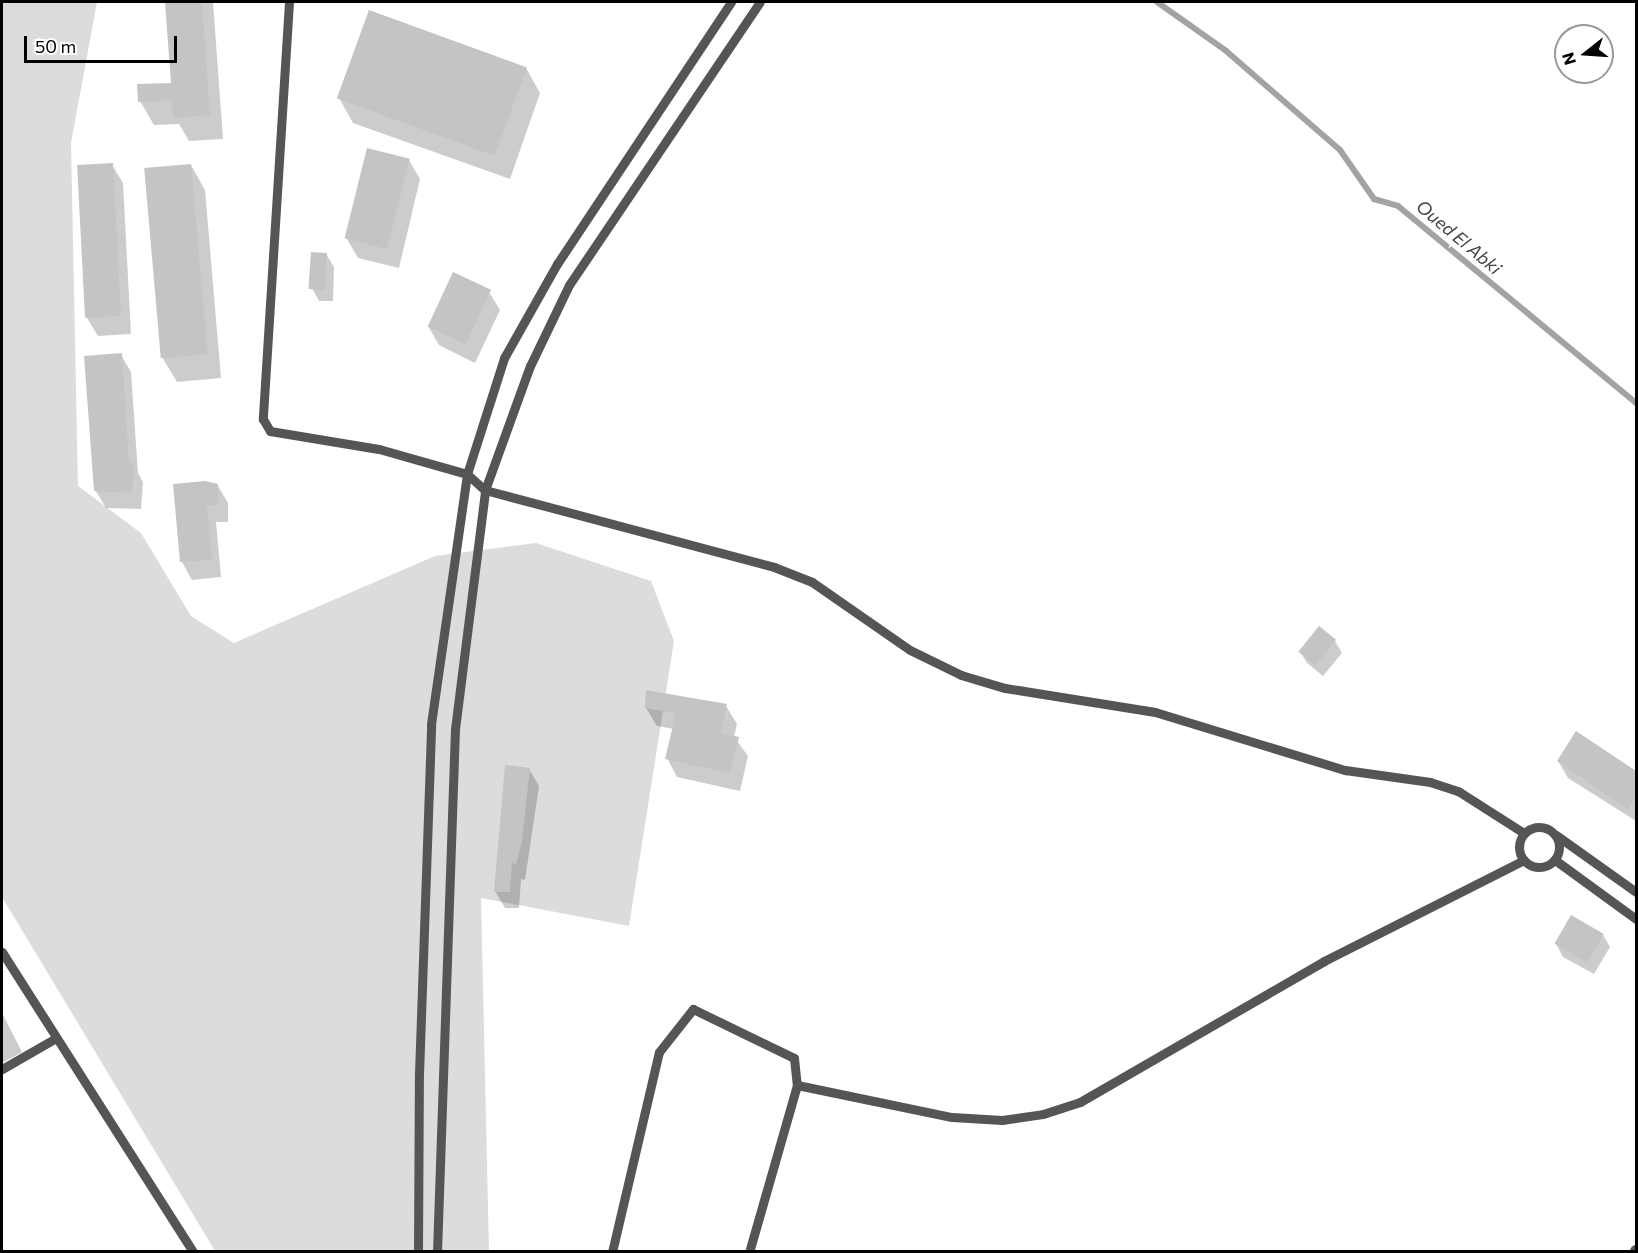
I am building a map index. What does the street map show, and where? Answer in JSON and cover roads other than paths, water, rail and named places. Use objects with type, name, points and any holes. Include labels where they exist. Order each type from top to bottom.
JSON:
[{"type":"lane","points":[[290,2],[265,425],[278,433],[379,449],[467,474],[485,490],[774,567],[812,582],[910,650],[961,675],[1005,688],[1155,712],[1346,770],[1430,782],[1458,791],[1524,833]]},
{"type":"lane","points":[[418,1251],[419,1074],[430,724],[467,474],[504,358],[558,264],[731,2]]},
{"type":"lane","points":[[437,1251],[455,729],[485,490],[530,366],[568,285],[760,2]]},
{"type":"lane","points":[[1524,833],[1542,827],[1554,833],[1636,892]]},
{"type":"lane","points":[[1524,833],[1519,846],[1524,860],[1536,867],[1555,860]]},
{"type":"lane","points":[[1554,833],[1559,847],[1555,860]]},
{"type":"lane","points":[[797,1085],[952,1117],[1002,1120],[1043,1114],[1080,1102],[1324,961],[1524,860]]},
{"type":"lane","points":[[1555,860],[1636,919]]},
{"type":"lane","points":[[2,952],[193,1251]]},
{"type":"lane","points":[[612,1251],[659,1052],[693,1009],[794,1058],[797,1085],[749,1251]]},
{"type":"lane","points":[[2,1069],[56,1038]]},
{"type":"waterway","name":"Oued El Abki","points":[[1157,2],[1225,50],[1340,150],[1374,199],[1398,206],[1636,403]]}]
